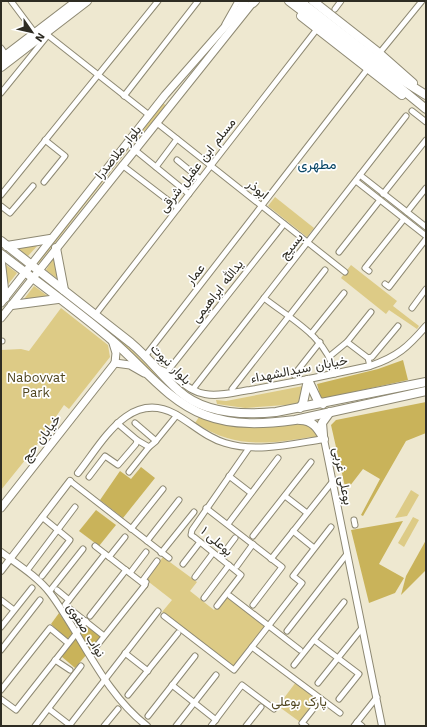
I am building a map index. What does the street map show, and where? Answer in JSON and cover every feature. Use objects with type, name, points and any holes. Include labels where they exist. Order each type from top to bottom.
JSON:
[{"type":"main road","points":[[4,57],[35,33],[68,4],[77,1]]},
{"type":"main road","points":[[1,67],[47,34],[87,1]]},
{"type":"main road","points":[[240,10],[251,1]]},
{"type":"main road","name":"بلوار ملاصدرا","points":[[42,273],[56,248],[174,102],[251,1]]},
{"type":"main road","points":[[284,1],[399,82],[425,95]]},
{"type":"main road","points":[[284,1],[316,29],[406,98],[423,107]]},
{"type":"main road","points":[[300,1],[399,82],[423,107]]},
{"type":"main road","points":[[313,1],[402,72],[425,95]]},
{"type":"main road","name":"بلوار ملاصدرا","points":[[28,262],[50,239],[165,95],[240,10]]},
{"type":"main road","points":[[165,95],[166,103],[174,102]]},
{"type":"main road","points":[[4,244],[50,239]]},
{"type":"main road","name":"بلوار نبوت","points":[[4,244],[146,355],[163,371],[183,398],[205,415],[238,422],[258,423],[295,420],[426,391]]},
{"type":"main road","points":[[56,248],[64,290]]},
{"type":"main road","name":"بلوار نبوت","points":[[1,254],[112,340],[134,359],[174,399],[180,397],[223,411],[258,414],[323,404],[426,382]]},
{"type":"main road","points":[[3,300],[28,262]]},
{"type":"main road","points":[[1,263],[3,300]]},
{"type":"main road","points":[[1,318],[42,273]]},
{"type":"main road","points":[[12,305],[58,299]]},
{"type":"main road","points":[[112,340],[116,353],[115,363],[130,365],[151,377]]},
{"type":"main road","name":"خیابان حج","points":[[1,508],[115,363]]},
{"type":"main road","points":[[308,380],[318,401],[323,404]]},
{"type":"main road","points":[[300,408],[303,403],[308,380]]},
{"type":"main road","points":[[324,439],[321,425],[330,412]]},
{"type":"main road","points":[[295,420],[305,420],[310,422],[318,428],[324,439]]},
{"type":"street","points":[[11,1],[35,33]]},
{"type":"street","points":[[1,194],[158,1]]},
{"type":"street","points":[[124,96],[198,1]]},
{"type":"street","points":[[223,30],[229,15],[238,1]]},
{"type":"street","points":[[335,9],[341,1]]},
{"type":"street","points":[[382,50],[422,1]]},
{"type":"street","name":"مسلم ابن عقیل شرقی","points":[[95,315],[316,29]]},
{"type":"street","points":[[1,93],[47,34],[149,115]]},
{"type":"street","points":[[1,48],[4,57]]},
{"type":"street","points":[[20,52],[27,61]]},
{"type":"street","name":"عمار","points":[[146,355],[366,71]]},
{"type":"street","points":[[412,111],[426,122]]},
{"type":"street","name":"بسیج","points":[[193,390],[406,116]]},
{"type":"street","name":"ابوذر","points":[[157,123],[345,272]]},
{"type":"street","points":[[156,167],[178,139]]},
{"type":"street","points":[[44,182],[65,156],[46,140]]},
{"type":"street","points":[[383,194],[426,140]]},
{"type":"street","points":[[135,150],[189,194]]},
{"type":"street","points":[[177,160],[200,179]]},
{"type":"street","points":[[122,165],[178,208]]},
{"type":"street","points":[[360,175],[426,227]]},
{"type":"street","points":[[356,180],[426,238],[389,287],[384,284]]},
{"type":"street","points":[[1,206],[10,213],[33,186]]},
{"type":"street","points":[[407,212],[426,188]]},
{"type":"street","points":[[339,252],[380,200]]},
{"type":"street","points":[[392,209],[396,204]]},
{"type":"street","points":[[369,271],[365,268],[404,219]]},
{"type":"street","points":[[415,228],[419,222]]},
{"type":"street","name":"یدالله ابراهیمی","points":[[163,371],[284,224]]},
{"type":"street","points":[[232,389],[324,270]]},
{"type":"street","points":[[412,308],[426,289]]},
{"type":"street","points":[[311,334],[344,293]]},
{"type":"street","points":[[264,298],[320,342],[330,356],[335,374]]},
{"type":"street","points":[[330,356],[347,342],[371,312]]},
{"type":"street","points":[[368,358],[372,357],[398,326]]},
{"type":"street","name":"خیابان سیدالشهداء","points":[[163,371],[193,390],[204,394],[223,394],[308,380],[370,366],[393,357],[405,349],[426,326]]},
{"type":"street","points":[[294,375],[320,342]]},
{"type":"street","points":[[347,342],[368,358],[370,366]]},
{"type":"street","name":"بوعلی غربی","points":[[78,473],[117,423],[129,414],[147,408],[167,410],[211,437],[224,442],[250,448],[324,439],[382,726]]},
{"type":"street","points":[[129,472],[148,447],[156,440],[177,415]]},
{"type":"street","points":[[117,423],[148,447]]},
{"type":"street","points":[[135,423],[156,440]]},
{"type":"street","points":[[89,477],[105,456],[118,466],[136,444],[137,440]]},
{"type":"street","name":"بوعلی ۱","points":[[217,606],[241,575],[191,535],[192,530],[206,508],[250,448]]},
{"type":"street","points":[[228,524],[278,458]]},
{"type":"street","points":[[253,536],[311,462]]},
{"type":"street","points":[[229,476],[251,493]]},
{"type":"street","points":[[1,571],[70,480],[169,558]]},
{"type":"street","points":[[271,559],[333,481]]},
{"type":"street","points":[[131,529],[163,489]]},
{"type":"street","points":[[285,496],[307,513]]},
{"type":"street","points":[[147,541],[179,500]]},
{"type":"street","points":[[29,568],[75,507]]},
{"type":"street","points":[[206,508],[282,567],[253,605]]},
{"type":"street","points":[[161,553],[194,512]]},
{"type":"street","points":[[42,517],[70,540],[42,576]]},
{"type":"street","points":[[164,616],[234,670],[302,583],[293,576],[331,527]]},
{"type":"street","points":[[293,531],[314,548]]},
{"type":"street","points":[[104,636],[65,605],[124,537]]},
{"type":"street","points":[[220,558],[235,538]]},
{"type":"street","points":[[183,564],[200,542]]},
{"type":"street","points":[[237,566],[253,544]]},
{"type":"street","points":[[96,546],[145,585]]},
{"type":"street","points":[[49,592],[83,549]]},
{"type":"street","name":"نواب صفوی","points":[[1,552],[49,592],[105,680],[122,703],[147,726]]},
{"type":"street","points":[[90,616],[146,552]]},
{"type":"street","points":[[195,577],[213,553]]},
{"type":"street","points":[[288,631],[347,554]]},
{"type":"street","points":[[145,585],[146,582],[143,580],[157,561]]},
{"type":"street","points":[[204,598],[229,565]]},
{"type":"street","points":[[95,648],[145,585]]},
{"type":"street","points":[[1,627],[32,588]]},
{"type":"street","points":[[57,590],[69,600]]},
{"type":"street","points":[[230,596],[300,650]]},
{"type":"street","points":[[1,600],[14,610]]},
{"type":"street","points":[[1,650],[40,600]]},
{"type":"street","points":[[294,665],[344,602]]},
{"type":"street","points":[[48,709],[70,726],[158,611]]},
{"type":"street","points":[[1,699],[16,710],[86,621]]},
{"type":"street","points":[[1,690],[50,628],[68,643]]},
{"type":"street","points":[[318,683],[362,628]]},
{"type":"street","points":[[128,696],[178,633]]},
{"type":"street","points":[[314,640],[359,674],[339,699]]},
{"type":"street","points":[[252,647],[340,713]]},
{"type":"street","points":[[125,653],[148,670]]},
{"type":"street","points":[[148,716],[195,656]]},
{"type":"street","points":[[56,660],[70,670]]},
{"type":"street","points":[[35,726],[80,666]]},
{"type":"street","points":[[176,726],[216,675]]},
{"type":"street","points":[[172,686],[216,720]]},
{"type":"street","points":[[211,726],[242,686],[274,709]]},
{"type":"street","points":[[362,726],[355,724],[377,697]]},
{"type":"street","points":[[306,726],[302,723],[321,699]]},
{"type":"street","points":[[246,726],[261,707]]},
{"type":"street","points":[[104,726],[118,709]]},
{"type":"green space","points":[[161,102],[167,106],[134,142],[39,263],[37,262]]},
{"type":"green space","points":[[275,197],[314,228],[307,237],[268,206]]},
{"type":"green space","points":[[39,244],[28,256],[16,248]]},
{"type":"green space","points":[[54,257],[59,280],[46,270]]},
{"type":"green space","points":[[5,264],[17,273],[6,287]]},
{"type":"green space","points":[[351,265],[397,301],[393,306],[419,326],[417,329],[389,310],[386,314],[341,278]]},
{"type":"green space","points":[[44,280],[124,343],[177,394],[176,396],[123,345],[43,282]]},
{"type":"green space","points":[[34,286],[49,297],[24,299]]},
{"type":"green space","name":"Nabovvat Park","points":[[61,308],[108,345],[110,357],[69,409],[64,405],[34,449],[1,490],[1,350],[21,349],[29,351]]},
{"type":"green space","points":[[303,386],[299,404],[245,408],[217,404],[216,400],[226,401]]},
{"type":"green space","points":[[199,417],[225,424],[251,427],[277,426],[304,422],[316,432],[318,438],[312,439],[312,437],[266,443],[238,441],[224,437],[195,423]]},
{"type":"green space","points":[[411,490],[419,495],[407,516],[395,518]]},
{"type":"green space","points":[[413,517],[419,520],[404,547],[398,543]]},
{"type":"green space","points":[[163,557],[197,582],[190,591],[214,610],[226,596],[265,627],[234,667],[162,612],[172,600],[145,579]]},
{"type":"green space","name":"پارک بوعلی","points":[[296,682],[318,699],[300,722],[278,706]]},
{"type":"shaded area","points":[[403,360],[408,380],[321,399],[317,384],[378,369]]},
{"type":"shaded area","points":[[426,402],[426,433],[406,441],[363,516],[361,515],[380,479],[363,469],[346,491],[331,425],[336,420]]},
{"type":"shaded area","points":[[141,467],[155,478],[123,518],[100,500],[120,471],[131,479]]},
{"type":"shaded area","points":[[96,510],[116,525],[99,546],[79,531]]},
{"type":"shaded area","points":[[403,521],[379,564],[404,578],[395,593],[369,603],[351,530]]},
{"type":"shaded area","points":[[426,540],[426,570],[401,595],[406,576]]},
{"type":"shaded area","points":[[59,613],[73,634],[67,639],[51,624]]},
{"type":"shaded area","points":[[86,624],[102,636],[90,651],[79,634]]},
{"type":"shaded area","points":[[76,636],[87,654],[75,668],[61,656]]},
{"type":"district","name":"مطهری","points":[[317,164]]}]
